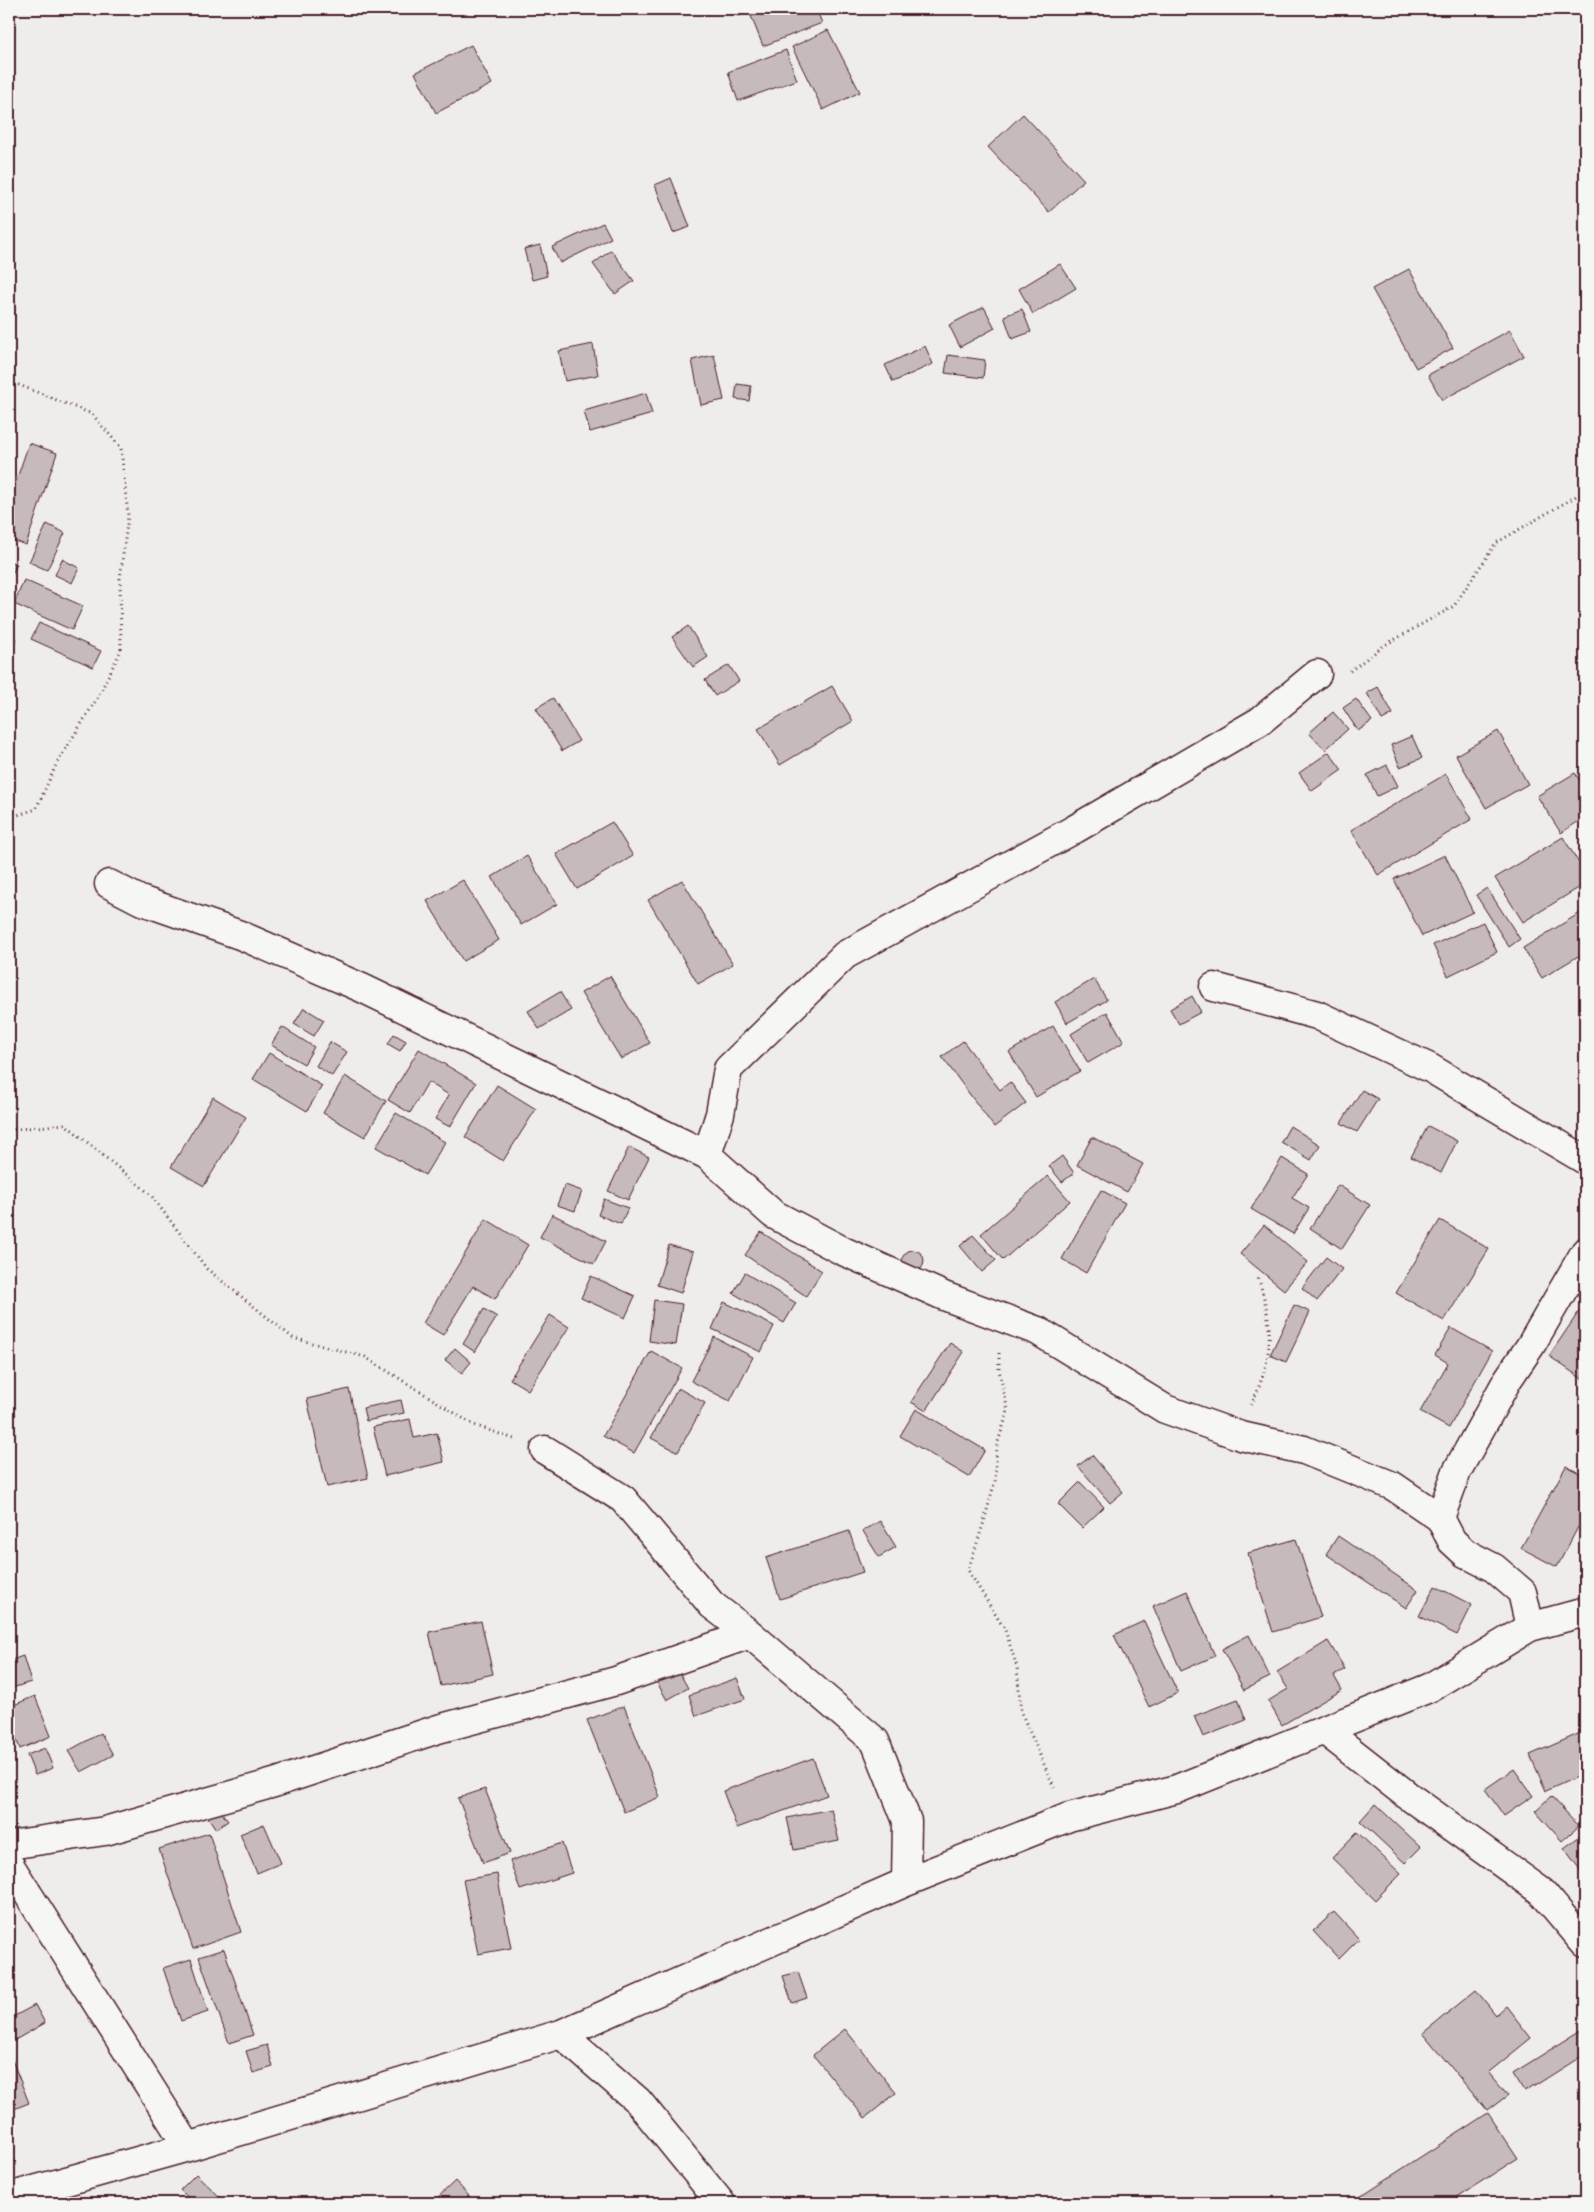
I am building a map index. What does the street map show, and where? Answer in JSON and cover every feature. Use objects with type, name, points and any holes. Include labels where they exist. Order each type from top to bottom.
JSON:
[{"type":"street","points":[[707,1155],[720,1114],[728,1069],[845,956],[1075,829],[1260,721],[1317,674]]},
{"type":"street","points":[[109,884],[140,900],[240,935],[362,988],[707,1155],[773,1214],[843,1251],[944,1296],[1038,1331],[1165,1409],[1241,1436],[1304,1450],[1393,1486],[1440,1518],[1452,1541],[1465,1553],[1494,1568],[1522,1592],[1530,1627]]},
{"type":"street","points":[[1214,987],[1317,1015],[1430,1068],[1585,1160]]},
{"type":"street","points":[[1440,1518],[1457,1471],[1508,1379],[1532,1346],[1585,1252]]},
{"type":"street","points":[[545,1450],[623,1499],[712,1605],[750,1634],[875,1741],[907,1821],[906,1882]]},
{"type":"street","points":[[9,2197],[188,2146],[560,2034],[906,1882],[1069,1817],[1177,1789],[1429,1688],[1530,1627],[1585,1612]]},
{"type":"street","points":[[9,1845],[105,1831],[265,1785],[438,1729],[616,1681],[750,1634]]},
{"type":"street","points":[[1324,1730],[1407,1795],[1542,1892],[1585,1943]]},
{"type":"street","points":[[9,1864],[188,2146]]},
{"type":"street","points":[[560,2034],[638,2101],[721,2203]]},
{"type":"path","points":[[9,382],[92,414],[121,448],[128,516],[120,579],[121,650],[98,697],[57,763],[36,809],[9,818]]},
{"type":"path","points":[[1349,672],[1385,646],[1454,606],[1496,543],[1585,491]]},
{"type":"path","points":[[9,1130],[65,1124],[150,1194],[207,1269],[293,1338],[365,1357],[474,1424],[545,1450]]},
{"type":"path","points":[[1241,1436],[1242,1424],[1258,1391],[1270,1352],[1268,1309],[1258,1276]]},
{"type":"path","points":[[1000,1317],[998,1370],[1008,1411],[997,1445],[995,1481],[968,1570],[1005,1630],[1017,1667],[1020,1712],[1069,1817]]},
{"type":"building","points":[[735,9],[754,9],[739,16]]},
{"type":"building","points":[[769,9],[816,9],[822,23],[763,46],[751,16]]},
{"type":"building","points":[[828,30],[860,92],[823,110],[792,47]]},
{"type":"building","points":[[471,45],[492,84],[436,113],[415,73]]},
{"type":"building","points":[[786,50],[797,80],[738,101],[728,72]]},
{"type":"building","points":[[1023,114],[1084,180],[1049,212],[988,147]]},
{"type":"building","points":[[671,178],[690,227],[673,233],[655,185]]},
{"type":"building","points":[[603,223],[611,238],[560,263],[552,247]]},
{"type":"building","points":[[540,245],[547,276],[532,280],[524,249]]},
{"type":"building","points":[[611,250],[634,281],[615,294],[593,264]]},
{"type":"building","points":[[1060,264],[1076,288],[1033,314],[1019,289]]},
{"type":"building","points":[[1409,269],[1453,348],[1416,368],[1372,289]]},
{"type":"building","points":[[984,307],[995,328],[960,347],[949,325]]},
{"type":"building","points":[[1022,309],[1031,332],[1012,339],[1004,316]]},
{"type":"building","points":[[1510,330],[1524,356],[1442,400],[1428,375]]},
{"type":"building","points":[[593,344],[598,375],[565,381],[559,351]]},
{"type":"building","points":[[925,346],[933,364],[893,382],[885,365]]},
{"type":"building","points":[[714,355],[724,400],[701,405],[692,360]]},
{"type":"building","points":[[948,355],[985,360],[983,378],[945,373]]},
{"type":"building","points":[[737,384],[751,386],[749,401],[735,399]]},
{"type":"building","points":[[646,393],[652,414],[590,432],[584,411]]},
{"type":"building","points":[[29,443],[57,453],[26,545],[9,539],[9,502]]},
{"type":"building","points":[[47,524],[65,533],[47,570],[29,562]]},
{"type":"building","points":[[62,559],[79,568],[72,583],[55,575]]},
{"type":"building","points":[[9,561],[17,564],[9,581]]},
{"type":"building","points":[[24,580],[83,606],[72,630],[14,604]]},
{"type":"building","points":[[39,623],[101,651],[93,667],[31,639]]},
{"type":"building","points":[[688,626],[708,657],[693,667],[672,637]]},
{"type":"building","points":[[9,636],[16,639],[9,656]]},
{"type":"building","points":[[729,665],[739,681],[715,696],[705,680]]},
{"type":"building","points":[[832,686],[853,721],[780,765],[758,729]]},
{"type":"building","points":[[1378,687],[1393,714],[1382,720],[1367,693]]},
{"type":"building","points":[[553,698],[579,741],[562,751],[536,708]]},
{"type":"building","points":[[1356,699],[1372,721],[1358,731],[1343,708]]},
{"type":"building","points":[[1333,712],[1348,729],[1325,750],[1309,733]]},
{"type":"building","points":[[1498,731],[1528,784],[1486,808],[1456,755]]},
{"type":"building","points":[[1412,736],[1422,758],[1400,767],[1391,745]]},
{"type":"building","points":[[1329,752],[1342,770],[1312,791],[1299,773]]},
{"type":"building","points":[[1387,765],[1398,786],[1377,796],[1367,775]]},
{"type":"building","points":[[1575,773],[1585,789],[1585,817],[1561,833],[1537,796]]},
{"type":"building","points":[[1446,774],[1472,819],[1378,875],[1351,830]]},
{"type":"building","points":[[612,822],[633,856],[577,889],[556,854]]},
{"type":"building","points":[[1563,837],[1585,873],[1585,884],[1523,922],[1495,878]]},
{"type":"building","points":[[1445,855],[1473,912],[1422,936],[1394,879]]},
{"type":"building","points":[[527,856],[557,904],[521,925],[492,877]]},
{"type":"building","points":[[463,880],[499,940],[463,961],[427,901]]},
{"type":"building","points":[[682,880],[733,964],[698,984],[648,900]]},
{"type":"building","points":[[1487,888],[1520,939],[1509,947],[1476,895]]},
{"type":"building","points":[[1585,910],[1585,952],[1542,978],[1523,948]]},
{"type":"building","points":[[1483,922],[1497,952],[1448,976],[1433,945]]},
{"type":"building","points":[[610,976],[650,1043],[621,1059],[581,993]]},
{"type":"building","points":[[1094,979],[1107,1000],[1067,1023],[1055,1002]]},
{"type":"building","points":[[560,992],[571,1010],[539,1029],[528,1011]]},
{"type":"building","points":[[1192,996],[1201,1012],[1179,1024],[1170,1009]]},
{"type":"building","points":[[304,1008],[324,1020],[314,1036],[294,1024]]},
{"type":"building","points":[[1107,1012],[1124,1042],[1088,1063],[1071,1034]]},
{"type":"building","points":[[1053,1026],[1080,1071],[1036,1097],[1009,1052]]},
{"type":"building","points":[[282,1027],[314,1047],[304,1064],[271,1045]]},
{"type":"building","points":[[394,1034],[406,1041],[400,1051],[388,1044]]},
{"type":"building","points":[[963,1041],[1000,1090],[1010,1082],[1026,1103],[994,1127],[942,1057]]},
{"type":"building","points":[[330,1042],[347,1052],[332,1076],[316,1066]]},
{"type":"building","points":[[419,1049],[476,1083],[450,1127],[435,1119],[449,1095],[428,1082],[410,1113],[388,1100]]},
{"type":"building","points":[[269,1053],[322,1086],[307,1111],[253,1079]]},
{"type":"building","points":[[345,1076],[386,1101],[365,1137],[323,1113]]},
{"type":"building","points":[[497,1085],[536,1109],[503,1161],[465,1137]]},
{"type":"building","points":[[1362,1090],[1378,1099],[1357,1132],[1341,1123]]},
{"type":"building","points":[[213,1097],[246,1117],[204,1186],[171,1167]]},
{"type":"building","points":[[396,1113],[445,1142],[425,1175],[376,1147]]},
{"type":"building","points":[[1290,1126],[1320,1145],[1311,1160],[1281,1142]]},
{"type":"building","points":[[1428,1126],[1457,1141],[1441,1173],[1411,1157]]},
{"type":"building","points":[[1092,1137],[1143,1164],[1127,1192],[1077,1165]]},
{"type":"building","points":[[629,1147],[649,1157],[628,1200],[608,1191]]},
{"type":"building","points":[[1062,1156],[1074,1173],[1062,1182],[1049,1166]]},
{"type":"building","points":[[1282,1158],[1308,1174],[1292,1198],[1309,1208],[1293,1234],[1251,1209]]},
{"type":"building","points":[[1048,1176],[1070,1201],[1003,1260],[981,1234]]},
{"type":"building","points":[[565,1185],[582,1191],[575,1211],[557,1205]]},
{"type":"building","points":[[1338,1185],[1370,1205],[1342,1249],[1310,1228]]},
{"type":"building","points":[[1101,1190],[1125,1203],[1086,1273],[1062,1259]]},
{"type":"building","points":[[604,1199],[628,1208],[621,1224],[598,1215]]},
{"type":"building","points":[[552,1214],[606,1241],[594,1264],[540,1237]]},
{"type":"building","points":[[486,1219],[528,1245],[495,1299],[473,1286],[443,1335],[423,1323]]},
{"type":"building","points":[[1440,1220],[1489,1249],[1444,1321],[1396,1293]]},
{"type":"building","points":[[1264,1225],[1308,1262],[1284,1290],[1240,1254]]},
{"type":"building","points":[[761,1232],[822,1271],[806,1296],[745,1255]]},
{"type":"building","points":[[973,1235],[996,1260],[982,1272],[960,1246]]},
{"type":"building","points":[[669,1245],[693,1252],[681,1293],[657,1285]]},
{"type":"building","points":[[913,1250],[921,1253],[924,1261],[921,1269],[913,1272],[905,1269],[902,1261],[905,1253]]},
{"type":"building","points":[[1326,1257],[1342,1269],[1317,1301],[1302,1288]]},
{"type":"building","points":[[745,1273],[796,1303],[784,1323],[733,1293]]},
{"type":"building","points":[[591,1276],[635,1296],[625,1318],[581,1298]]},
{"type":"building","points":[[654,1300],[682,1304],[676,1345],[649,1341]]},
{"type":"building","points":[[724,1302],[774,1326],[761,1352],[712,1329]]},
{"type":"building","points":[[1294,1305],[1310,1312],[1286,1362],[1270,1355]]},
{"type":"building","points":[[484,1309],[497,1317],[475,1352],[463,1344]]},
{"type":"building","points":[[1580,1310],[1585,1313],[1585,1381],[1549,1356]]},
{"type":"building","points":[[550,1315],[569,1327],[528,1390],[510,1379]]},
{"type":"building","points":[[1451,1328],[1492,1351],[1449,1428],[1420,1412],[1448,1363],[1435,1355]]},
{"type":"building","points":[[714,1337],[753,1357],[730,1401],[691,1381]]},
{"type":"building","points":[[950,1343],[964,1352],[926,1411],[911,1402]]},
{"type":"building","points":[[455,1348],[471,1362],[462,1373],[445,1360]]},
{"type":"building","points":[[651,1351],[682,1368],[634,1453],[603,1436]]},
{"type":"building","points":[[678,1388],[705,1403],[678,1452],[651,1438]]},
{"type":"building","points":[[349,1389],[368,1478],[327,1487],[307,1399]]},
{"type":"building","points":[[401,1400],[404,1413],[366,1421],[363,1408]]},
{"type":"building","points":[[916,1409],[985,1450],[969,1477],[900,1436]]},
{"type":"building","points":[[410,1419],[414,1438],[437,1433],[444,1462],[385,1476],[373,1427]]},
{"type":"building","points":[[1092,1455],[1123,1492],[1110,1503],[1078,1466]]},
{"type":"building","points":[[1566,1466],[1585,1476],[1585,1514],[1557,1567],[1521,1548]]},
{"type":"building","points":[[1080,1482],[1104,1507],[1082,1528],[1058,1504]]},
{"type":"building","points":[[880,1521],[896,1547],[879,1557],[863,1531]]},
{"type":"building","points":[[849,1531],[863,1572],[780,1599],[766,1558]]},
{"type":"building","points":[[1338,1536],[1418,1590],[1406,1608],[1326,1554]]},
{"type":"building","points":[[1296,1539],[1321,1617],[1273,1632],[1248,1553]]},
{"type":"building","points":[[1435,1586],[1472,1605],[1457,1635],[1419,1616]]},
{"type":"building","points":[[1187,1591],[1215,1656],[1181,1671],[1153,1606]]},
{"type":"building","points":[[481,1621],[493,1674],[441,1686],[429,1632]]},
{"type":"building","points":[[1144,1621],[1178,1693],[1149,1707],[1114,1635]]},
{"type":"building","points":[[1249,1635],[1270,1677],[1244,1690],[1222,1649]]},
{"type":"building","points":[[1328,1641],[1345,1669],[1334,1676],[1342,1690],[1282,1725],[1268,1701],[1288,1689],[1277,1672]]},
{"type":"building","points":[[23,1656],[31,1682],[9,1689],[9,1661]]},
{"type":"building","points":[[676,1667],[688,1688],[667,1700],[655,1679]]},
{"type":"building","points":[[737,1678],[745,1699],[696,1716],[689,1695]]},
{"type":"building","points":[[35,1696],[51,1736],[20,1749],[9,1720],[9,1707]]},
{"type":"building","points":[[1238,1699],[1246,1720],[1203,1737],[1194,1716]]},
{"type":"building","points":[[624,1706],[660,1797],[624,1812],[587,1720]]},
{"type":"building","points":[[1585,1731],[1585,1773],[1546,1791],[1530,1755]]},
{"type":"building","points":[[101,1733],[113,1755],[81,1772],[68,1751]]},
{"type":"building","points":[[45,1748],[53,1768],[35,1775],[27,1755]]},
{"type":"building","points":[[813,1758],[827,1795],[737,1828],[723,1791]]},
{"type":"building","points":[[1514,1769],[1533,1796],[1504,1816],[1485,1789]]},
{"type":"building","points":[[485,1789],[510,1853],[483,1863],[458,1798]]},
{"type":"building","points":[[1551,1796],[1579,1826],[1562,1841],[1535,1811]]},
{"type":"building","points":[[1375,1804],[1421,1847],[1405,1863],[1360,1821]]},
{"type":"building","points":[[216,1805],[228,1821],[216,1829],[205,1813]]},
{"type":"building","points":[[831,1809],[839,1841],[794,1850],[787,1818]]},
{"type":"building","points":[[264,1824],[281,1863],[257,1873],[240,1834]]},
{"type":"building","points":[[1357,1832],[1401,1874],[1375,1900],[1332,1858]]},
{"type":"building","points":[[209,1833],[241,1932],[193,1949],[159,1849]]},
{"type":"building","points":[[1580,1836],[1585,1843],[1585,1868],[1581,1871],[1564,1848]]},
{"type":"building","points":[[562,1843],[572,1873],[520,1890],[510,1861]]},
{"type":"building","points":[[497,1874],[511,1948],[478,1954],[463,1880]]},
{"type":"building","points":[[1334,1912],[1359,1939],[1339,1959],[1313,1931]]},
{"type":"building","points":[[224,1949],[253,2035],[229,2043],[199,1957]]},
{"type":"building","points":[[191,1959],[208,2012],[181,2021],[163,1968]]},
{"type":"building","points":[[798,1972],[807,1998],[792,2003],[783,1976]]},
{"type":"building","points":[[1476,1990],[1496,2015],[1506,2006],[1531,2038],[1489,2072],[1508,2095],[1487,2111],[1423,2033]]},
{"type":"building","points":[[35,2005],[45,2023],[15,2040],[9,2028],[9,2019]]},
{"type":"building","points":[[1585,2028],[1585,2054],[1525,2092],[1513,2073]]},
{"type":"building","points":[[845,2029],[896,2093],[865,2118],[813,2055]]},
{"type":"building","points":[[267,2045],[273,2067],[253,2073],[246,2051]]},
{"type":"building","points":[[9,2052],[29,2103],[9,2111]]},
{"type":"building","points":[[1488,2113],[1518,2158],[1448,2203],[1362,2203],[1359,2197]]},
{"type":"building","points":[[196,2174],[223,2200],[219,2203],[194,2203],[180,2190]]},
{"type":"building","points":[[455,2181],[470,2197],[464,2203],[432,2203]]}]
